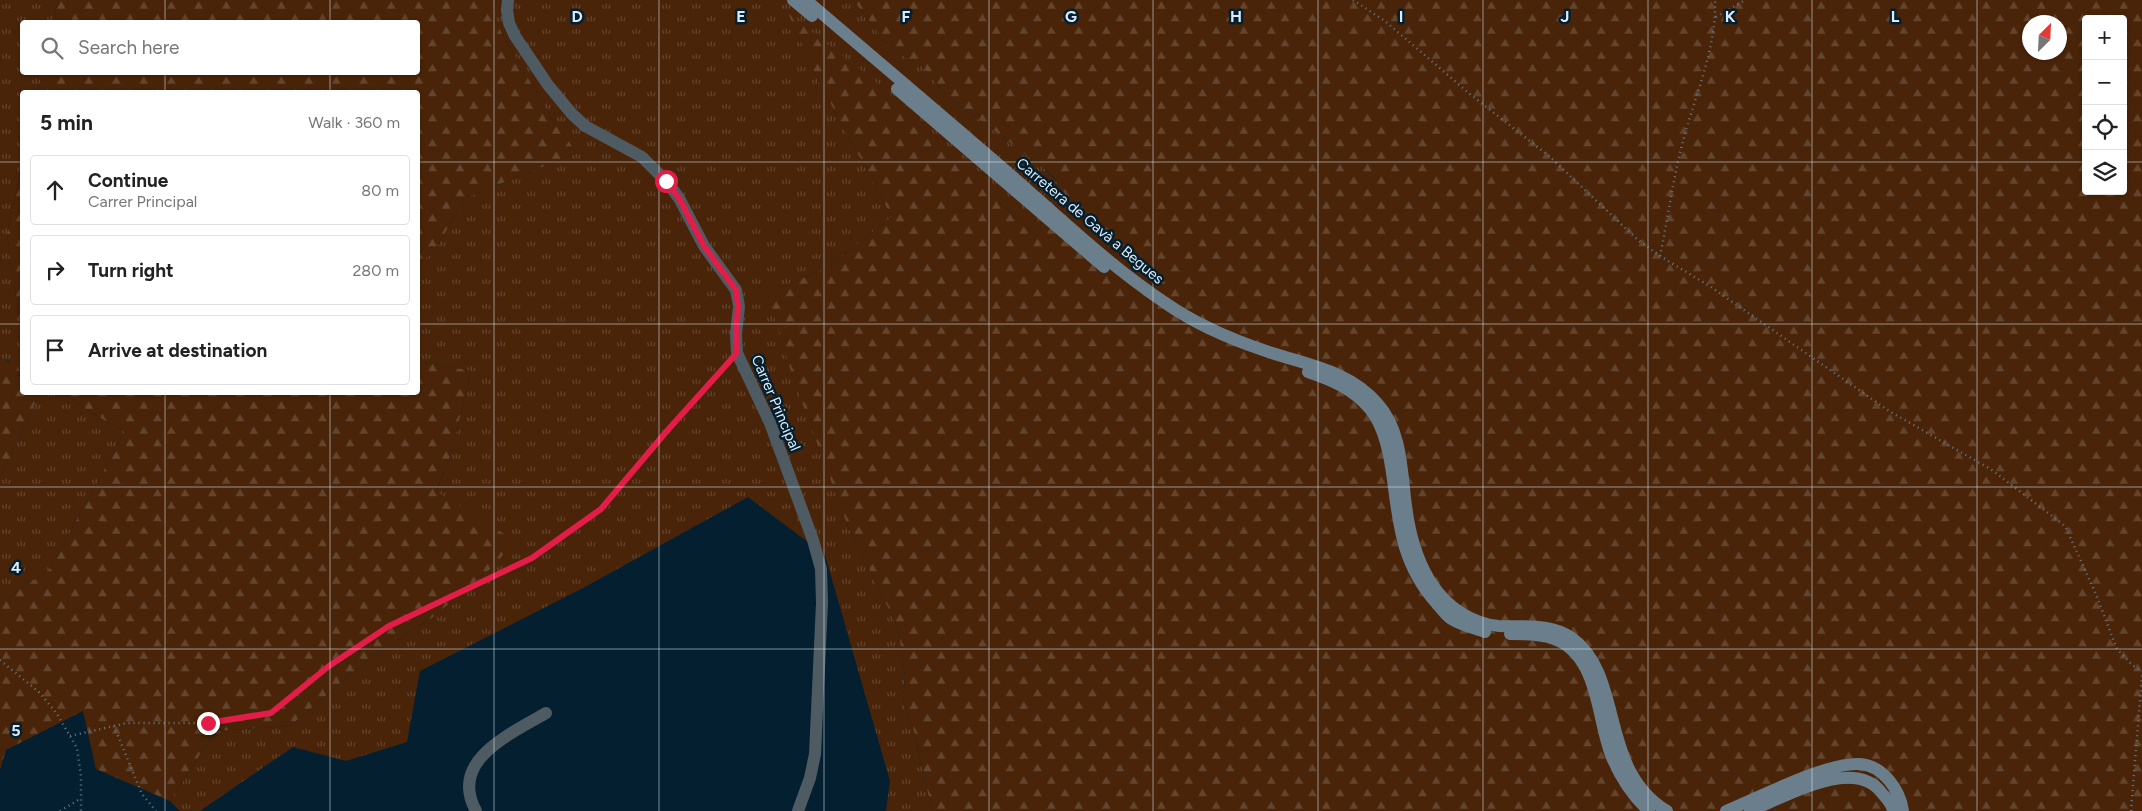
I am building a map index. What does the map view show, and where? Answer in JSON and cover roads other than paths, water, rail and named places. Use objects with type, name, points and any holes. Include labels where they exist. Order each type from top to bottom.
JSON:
[{"type":"main road","name":"Carretera de Gavà a Begues","points":[[792,0],[1075,244],[1140,296],[1171,317],[1221,343],[1262,359],[1334,381],[1354,393],[1371,410],[1378,422],[1390,460],[1399,526],[1409,562],[1427,593],[1450,618],[1468,627],[1495,634],[1523,634],[1549,638],[1560,642],[1578,656],[1592,687],[1611,754],[1634,798],[1649,811]]},
{"type":"main road","name":"Carretera de Gavà a Begues","points":[[806,0],[1097,250],[1153,294],[1206,327],[1235,340],[1342,374],[1360,387],[1379,405],[1391,425],[1397,443],[1408,520],[1417,557],[1433,586],[1454,608],[1473,619],[1495,626],[1552,628],[1575,640],[1586,651],[1602,682],[1620,750],[1631,773],[1644,792],[1667,811]]},
{"type":"main road","points":[[1726,811],[1830,768],[1860,764],[1871,767],[1894,784],[1902,801],[1903,811]]},
{"type":"main road","points":[[1750,811],[1829,779],[1856,777],[1877,786],[1892,805],[1893,811]]},
{"type":"street","name":"Carrer Principal","points":[[508,0],[509,23],[515,36],[543,78],[572,114],[585,126],[642,157],[666,181],[679,198],[704,246],[736,290],[738,306],[737,353],[770,424],[813,540],[821,569],[822,603],[815,754],[810,778],[798,811]]},
{"type":"street","points":[[476,811],[469,790],[469,778],[478,761],[496,742],[546,713]]}]
